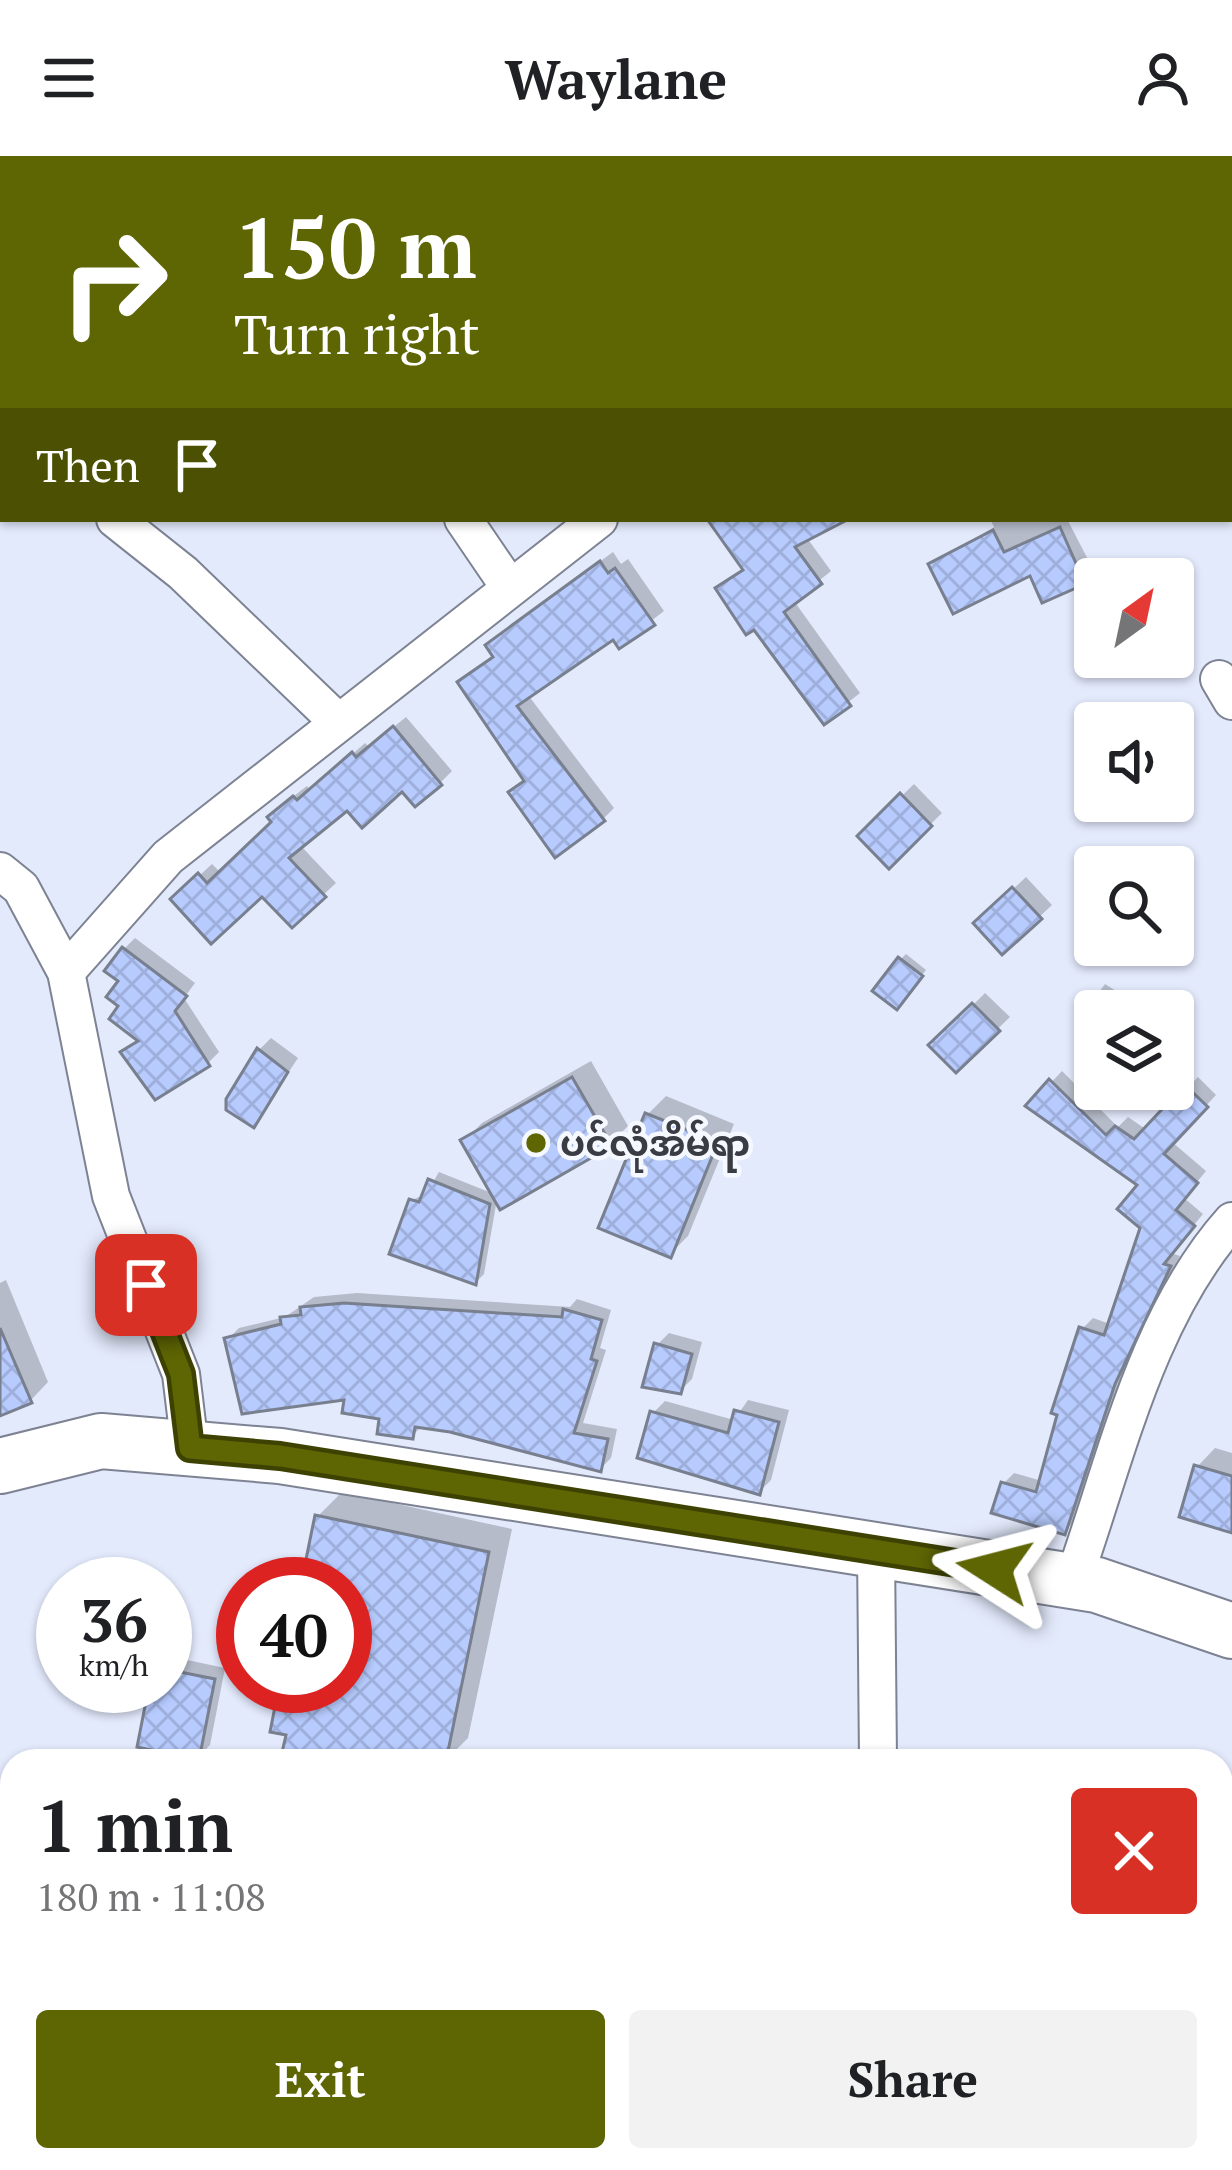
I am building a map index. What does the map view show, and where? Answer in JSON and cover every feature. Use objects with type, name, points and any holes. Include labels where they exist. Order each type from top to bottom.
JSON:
[{"type":"street","points":[[119,522],[183,573],[338,722]]},
{"type":"street","points":[[465,522],[510,588]]},
{"type":"street","points":[[66,972],[168,856],[594,522]]},
{"type":"street","points":[[0,871],[21,888],[66,972],[111,1196],[181,1374],[190,1448]]},
{"type":"street","points":[[1073,1581],[1136,1401],[1184,1288],[1232,1222]]},
{"type":"street","points":[[0,1466],[101,1441],[280,1456],[1073,1581],[1232,1631]]},
{"type":"street","points":[[876,1550],[878,1749]]},
{"type":"building","points":[[709,522],[843,522],[795,547],[822,584],[784,612],[851,706],[824,725],[754,630],[746,635],[715,588],[743,570]]},
{"type":"building","points":[[1060,527],[1074,559],[1074,589],[1042,603],[1030,576],[953,614],[928,564],[993,530],[1004,552]]},
{"type":"building","points":[[600,561],[608,573],[615,568],[655,625],[619,649],[613,640],[517,706],[605,821],[555,858],[508,792],[524,781],[457,682],[493,657],[485,645]]},
{"type":"building","points":[[393,726],[442,785],[415,807],[402,792],[362,828],[347,811],[289,858],[326,897],[292,928],[262,897],[211,944],[170,899],[198,873],[207,883],[271,822],[267,817],[293,796],[297,800],[352,752],[356,757]]},
{"type":"building","points":[[900,793],[932,826],[889,869],[857,836]]},
{"type":"building","points":[[1012,887],[1042,919],[1002,955],[973,923]]},
{"type":"building","points":[[122,947],[187,996],[175,1011],[210,1066],[155,1100],[120,1052],[138,1041],[109,1019],[118,1006],[106,997],[118,981],[104,971]]},
{"type":"building","points":[[898,957],[923,976],[897,1010],[872,991]]},
{"type":"building","points":[[972,1003],[1000,1031],[956,1073],[928,1045]]},
{"type":"building","points":[[257,1048],[288,1072],[254,1128],[226,1110],[226,1099]]},
{"type":"building","name":"ပင်လုံအိမ်ရာ","points":[[572,1077],[612,1146],[500,1210],[460,1140]]},
{"type":"building","points":[[1049,1079],[1074,1104],[1074,1110],[1081,1110],[1106,1135],[1115,1126],[1134,1139],[1161,1110],[1194,1110],[1194,1094],[1208,1107],[1164,1154],[1198,1183],[1176,1210],[1195,1226],[1164,1264],[1171,1266],[1115,1384],[1065,1535],[991,1513],[1001,1482],[1036,1492],[1057,1415],[1051,1413],[1079,1327],[1104,1335],[1140,1228],[1117,1209],[1137,1185],[1025,1106]]},
{"type":"building","name":"ပင်လုံအိမ်ရာ","points":[[645,1113],[718,1142],[671,1258],[598,1228]]},
{"type":"building","points":[[428,1179],[490,1204],[476,1285],[389,1254],[409,1199],[419,1202]]},
{"type":"building","points":[[344,1303],[562,1317],[563,1309],[602,1320],[591,1359],[597,1361],[574,1433],[608,1439],[601,1472],[450,1432],[415,1427],[413,1439],[377,1434],[379,1419],[342,1413],[344,1400],[242,1414],[224,1338],[281,1324],[280,1317],[301,1315],[300,1307]]},
{"type":"building","points":[[0,1328],[32,1403],[0,1416]]},
{"type":"building","points":[[654,1343],[692,1354],[681,1394],[642,1387]]},
{"type":"building","points":[[734,1410],[779,1422],[760,1495],[637,1458],[650,1411],[728,1433]]},
{"type":"building","points":[[1194,1465],[1232,1476],[1232,1533],[1179,1517]]},
{"type":"building","points":[[315,1515],[489,1552],[448,1749],[283,1749],[286,1735],[270,1732],[274,1713],[372,1713],[372,1557],[306,1557]]},
{"type":"building","points":[[192,1674],[215,1679],[201,1749],[137,1747],[144,1713],[192,1713]]},
{"type":"place","name":"ပင်လုံအိမ်ရာ","points":[[536,1143]]},
{"type":"route","points":[[146,1285],[181,1374],[190,1448],[280,1456],[994,1569]]}]
